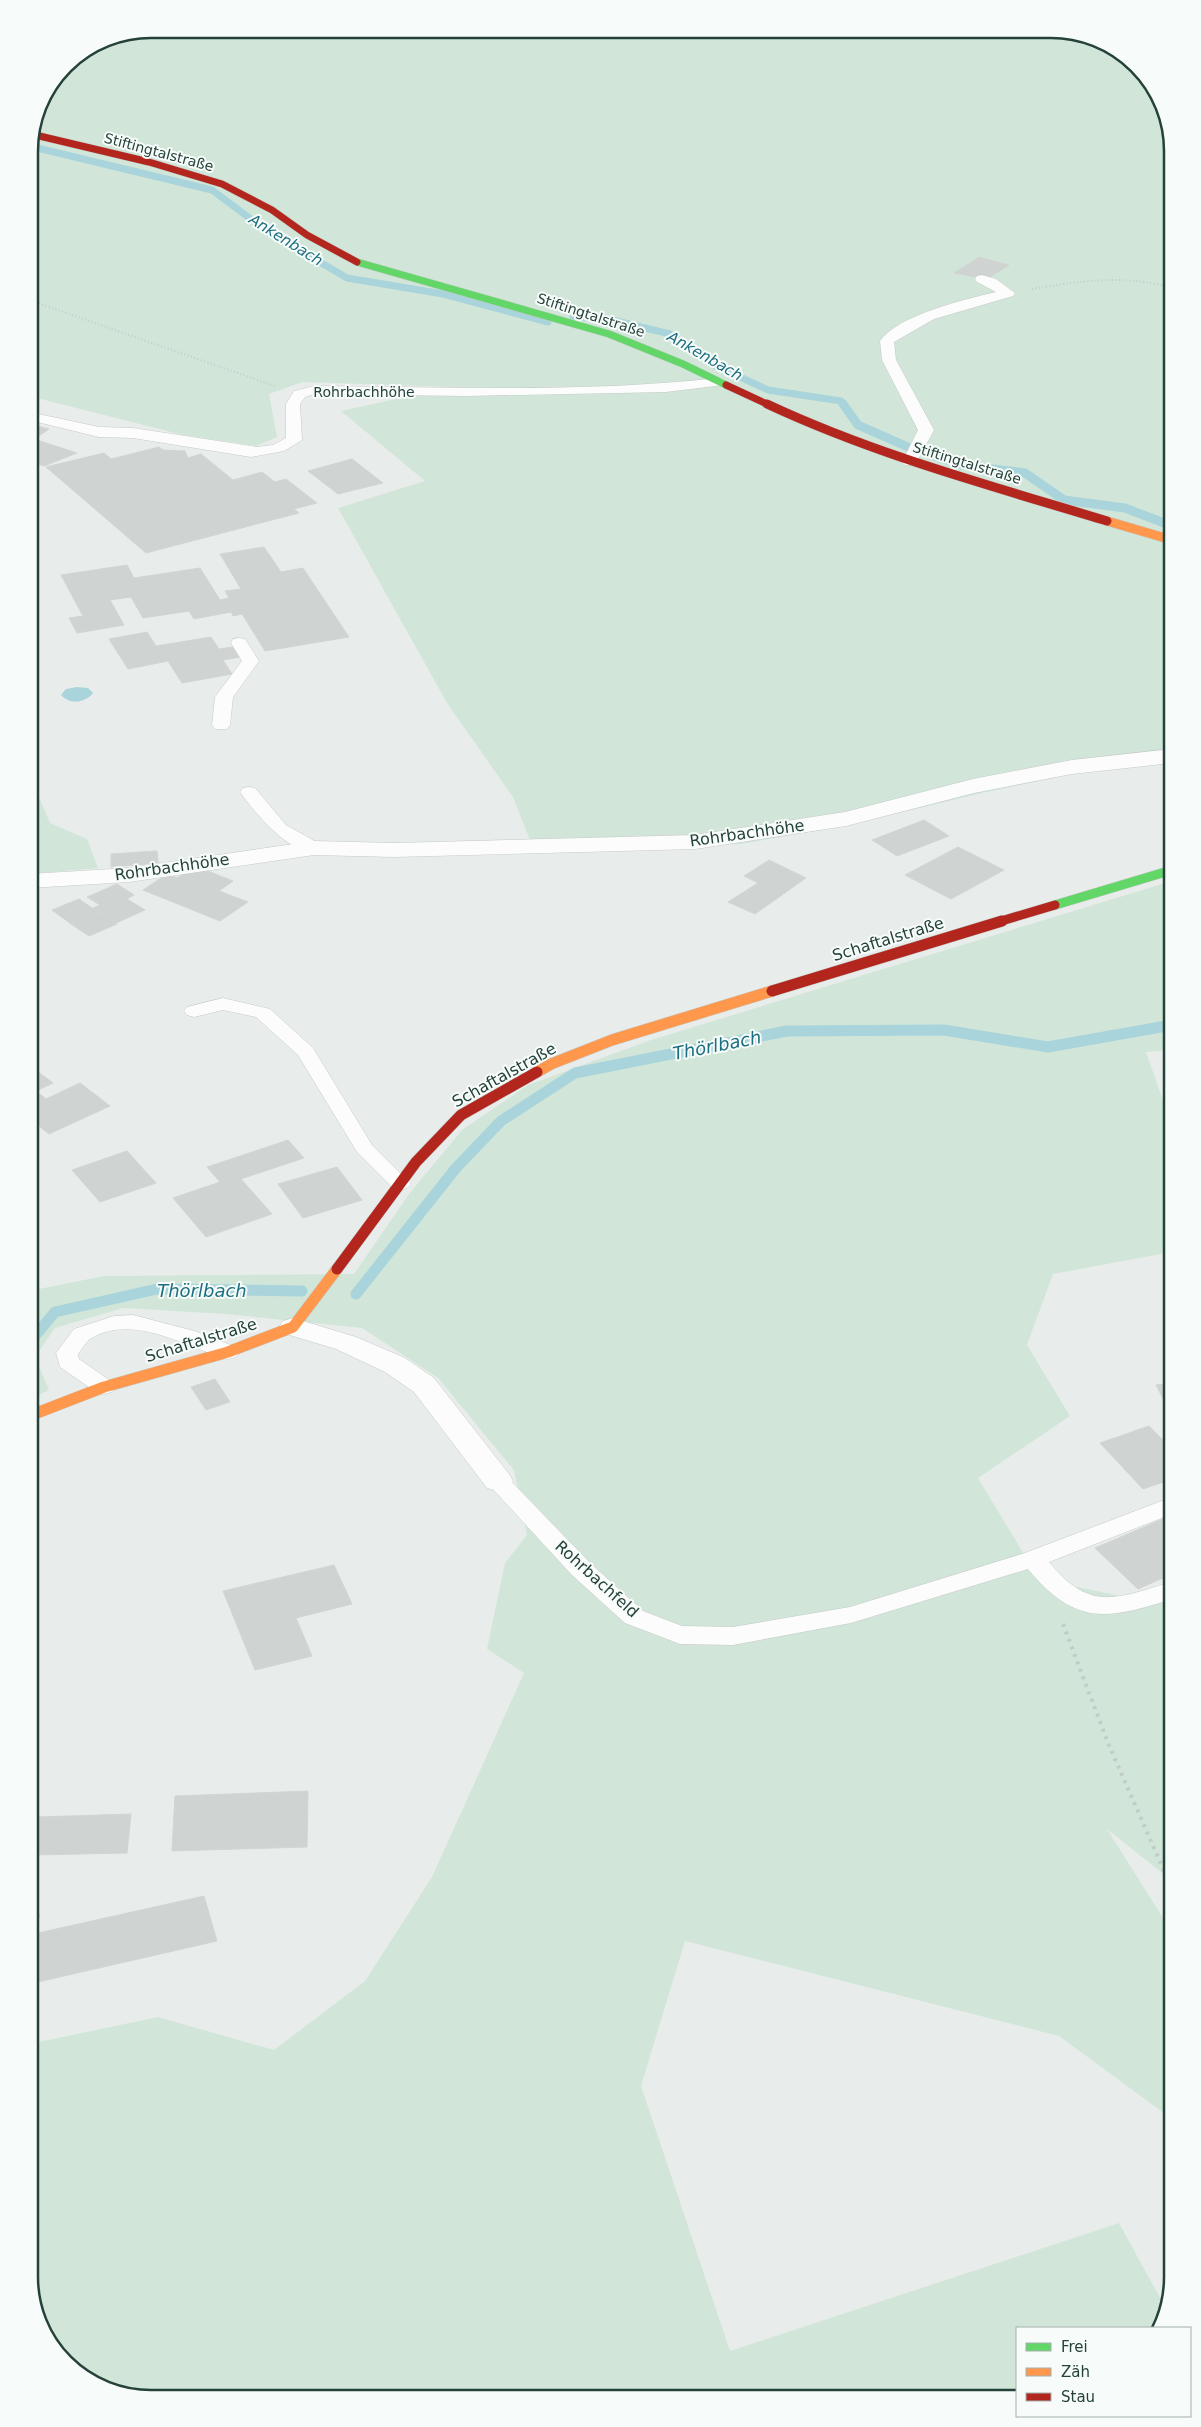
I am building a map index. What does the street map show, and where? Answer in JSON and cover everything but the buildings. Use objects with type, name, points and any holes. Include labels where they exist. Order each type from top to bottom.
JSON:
[{"type":"street","name":"Stiftingtalstraße","points":[[39,136],[150,162],[222,184],[272,210],[307,236],[348,259],[609,334],[683,364],[809,424],[910,462],[1164,538]]},
{"type":"street","name":"Rohrbachhöhe","points":[[38,880],[130,875],[314,848],[394,850],[696,842],[846,819],[973,786],[1072,767],[1164,757]]},
{"type":"street","name":"Schaftalstraße","points":[[38,1413],[104,1387],[228,1352],[292,1327],[416,1162],[461,1115],[551,1064],[612,1040],[1164,872]]},
{"type":"street","name":"Rohrbachfeld","points":[[292,1327],[346,1343],[395,1364],[424,1385],[498,1481]]},
{"type":"lane","points":[[982,279],[991,282],[1008,293]]},
{"type":"lane","points":[[910,462],[926,430],[889,360],[887,341],[907,326],[929,315],[1008,293]]},
{"type":"lane","name":"Rohrbachhöhe","points":[[38,418],[99,432],[134,433],[251,452],[264,452],[276,450],[294,440],[293,404],[299,394],[314,390],[466,392],[666,388],[718,382]]},
{"type":"lane","points":[[221,725],[224,697],[251,661],[239,643]]},
{"type":"lane","name":"Rohrbachhöhe","points":[[249,792],[280,829],[314,848]]},
{"type":"lane","points":[[194,1011],[223,1004],[263,1013],[306,1052],[364,1148],[400,1184]]},
{"type":"lane","points":[[104,1387],[68,1362],[67,1353],[82,1334],[114,1323],[133,1322],[159,1328],[228,1352]]},
{"type":"lane","name":"Rohrbachfeld","points":[[498,1481],[581,1569],[634,1617],[680,1635],[733,1636],[851,1615],[1033,1559],[1164,1508]]},
{"type":"lane","points":[[1033,1559],[1060,1590],[1094,1606],[1122,1606],[1164,1593]]},
{"type":"path","points":[[1008,293],[1073,283],[1122,279],[1164,285]]},
{"type":"path","points":[[38,303],[299,394]]},
{"type":"path","points":[[1060,1590],[1058,1608],[1098,1716],[1164,1870]]},
{"type":"green space","points":[[135,38],[1058,38],[1087,43],[1101,49],[1125,65],[1145,88],[1160,121],[1164,150],[1164,764],[1077,773],[982,793],[849,825],[741,844],[535,853],[513,797],[447,703],[338,508],[425,481],[341,411],[451,387],[303,382],[269,394],[277,437],[256,446],[183,435],[38,398],[38,143],[40,128],[46,107],[65,76],[76,65],[100,49],[114,43]]},
{"type":"green space","points":[[38,795],[50,823],[87,839],[98,868],[38,873]]},
{"type":"green space","points":[[1164,883],[1164,1051],[1146,1052],[1164,1103],[1164,1253],[1053,1274],[1027,1345],[1070,1416],[978,1478],[1039,1579],[1130,1598],[1164,1589],[1164,1875],[1107,1829],[1164,1919],[1164,2113],[1059,2036],[685,1941],[641,2086],[730,2351],[1119,2223],[1161,2300],[1158,2313],[1152,2327],[1016,2327],[1016,2390],[143,2389],[114,2384],[94,2374],[70,2357],[53,2333],[41,2306],[38,2292],[38,2042],[158,2017],[274,2050],[365,1981],[432,1877],[524,1673],[487,1649],[505,1563],[527,1535],[514,1470],[438,1378],[362,1328],[226,1314],[123,1308],[55,1328],[38,1353],[38,1289],[104,1276],[354,1274],[409,1194],[462,1130],[528,1085],[651,1040]]},
{"type":"green space","points":[[38,1364],[49,1390],[38,1396]]},
{"type":"water","points":[[88,688],[93,693],[86,699],[77,702],[61,695],[66,689]]},
{"type":"waterway","name":"Ankenbach","points":[[38,148],[212,190],[267,231],[347,278],[443,294],[548,322]]},
{"type":"waterway","name":"Ankenbach","points":[[573,317],[604,318],[670,334],[714,365],[768,390],[841,401],[844,405]]},
{"type":"waterway","name":"Ankenbach","points":[[843,404],[858,425],[908,447]]},
{"type":"waterway","name":"Ankenbach","points":[[935,456],[962,465],[1025,473],[1064,500],[1125,508],[1164,523]]},
{"type":"waterway","name":"Thörlbach","points":[[356,1294],[456,1168],[501,1121],[575,1073],[787,1031],[944,1030],[1048,1047],[1164,1026]]},
{"type":"waterway","name":"Thörlbach","points":[[38,1332],[55,1312],[157,1289],[302,1291]]},
{"type":"traffic: fast","points":[[357,262],[609,334],[683,364],[726,385]]},
{"type":"traffic: fast","points":[[1055,905],[1164,872]]},
{"type":"traffic: slow","points":[[1107,521],[1164,538]]},
{"type":"traffic: slow","points":[[537,1072],[551,1064],[612,1040],[772,991]]},
{"type":"traffic: slow","points":[[38,1413],[104,1387],[228,1352],[293,1327],[337,1269]]},
{"type":"traffic: jam","points":[[39,136],[149,162],[222,184],[272,210],[307,235],[348,259],[357,262]]},
{"type":"traffic: jam","points":[[726,385],[809,424],[910,462],[1107,521]]},
{"type":"traffic: jam","points":[[772,991],[1055,905]]},
{"type":"traffic: jam","points":[[337,1269],[416,1162],[461,1115],[537,1072]]}]
